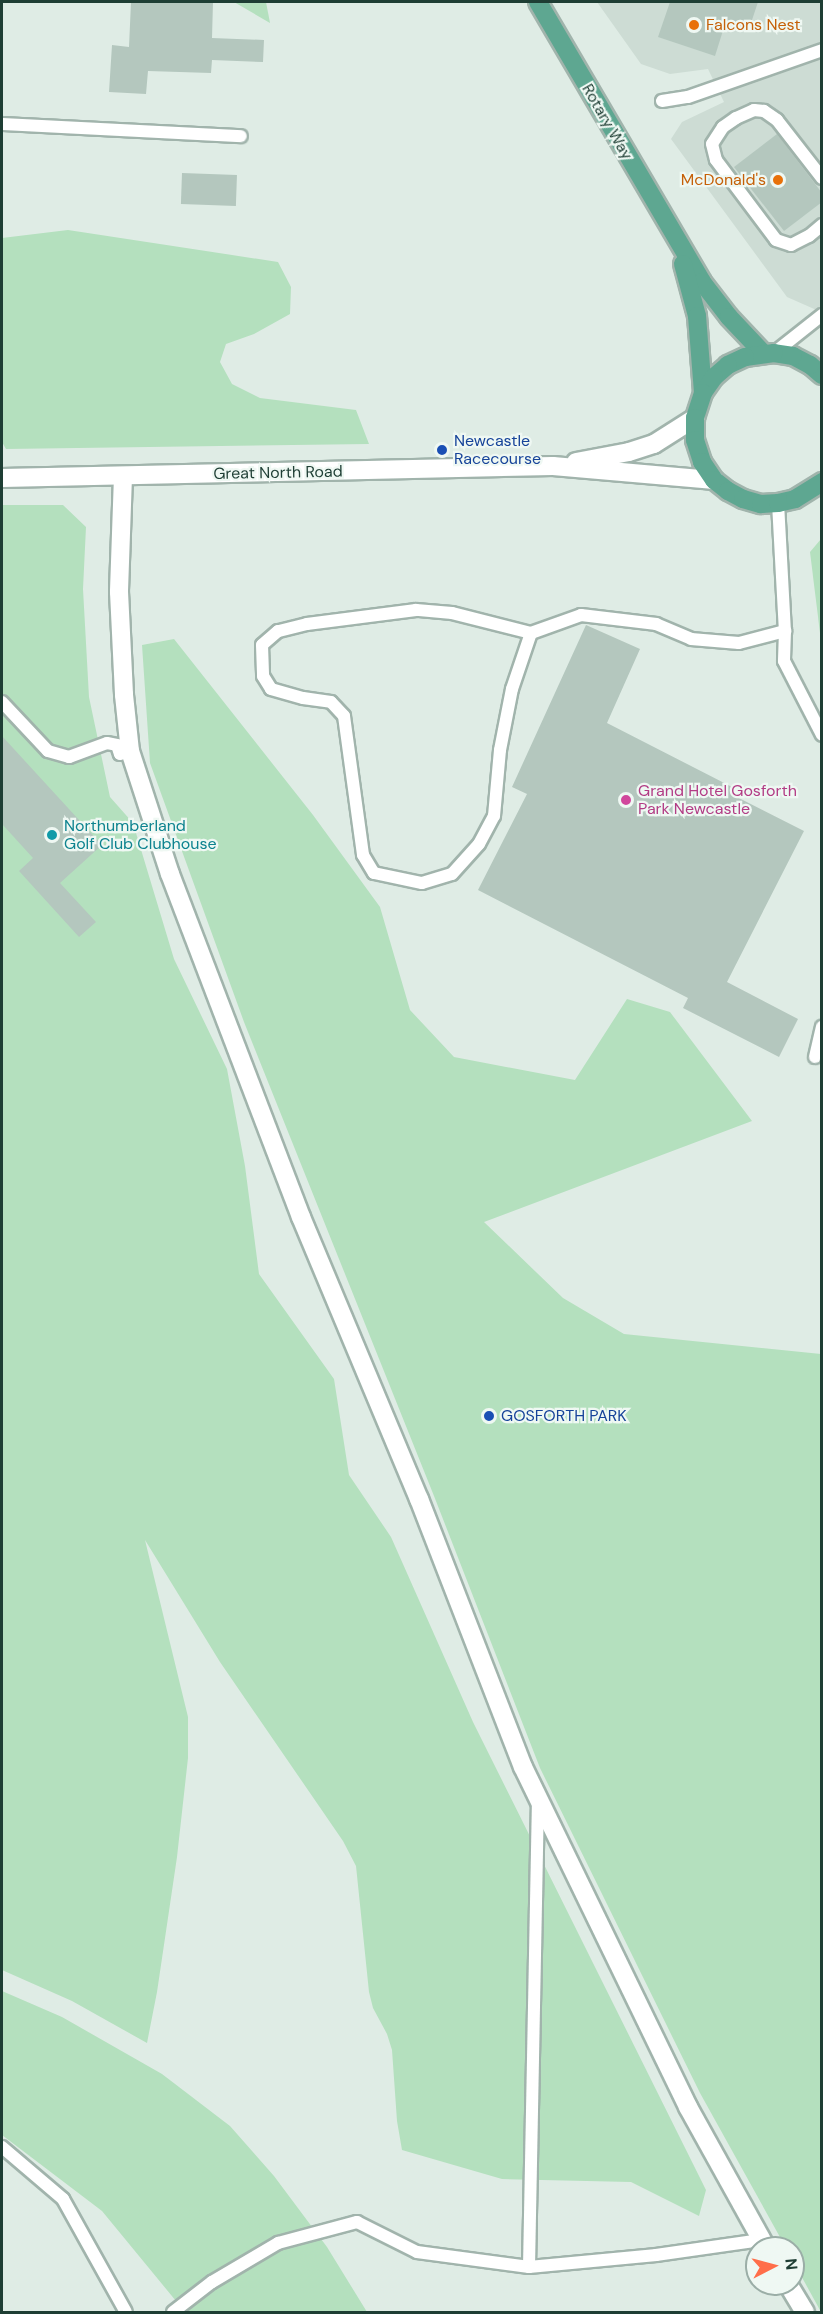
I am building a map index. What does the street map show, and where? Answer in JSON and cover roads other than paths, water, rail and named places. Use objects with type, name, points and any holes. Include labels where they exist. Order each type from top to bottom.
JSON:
[{"type":"main road","name":"Rotary Way","points":[[538,2],[676,242],[702,282],[729,317],[768,353]]},
{"type":"main road","name":"Rotary Way","points":[[676,242],[697,316],[703,393]]},
{"type":"main road","points":[[818,487],[795,500],[761,504],[743,499],[728,491],[714,480],[702,462],[695,440],[695,418],[703,393],[714,377],[728,365],[745,357],[768,353],[793,356],[822,375]]},
{"type":"street","name":"Great North Road","points":[[554,466],[629,452],[654,444],[695,418]]},
{"type":"street","name":"Great North Road","points":[[2,478],[554,466],[714,480]]},
{"type":"street","points":[[123,476],[120,592],[124,695],[130,751],[170,874],[301,1217],[419,1499],[523,1767],[688,2106],[759,2236]]},
{"type":"street","points":[[795,2296],[805,2313]]},
{"type":"lane","points":[[662,102],[688,97],[822,50]]},
{"type":"lane","points":[[822,178],[777,120],[764,111],[746,112],[735,118],[723,126],[712,144],[716,160],[776,240],[790,245],[809,236],[822,225]]},
{"type":"lane","points":[[2,124],[241,136]]},
{"type":"lane","points":[[768,353],[822,315]]},
{"type":"lane","points":[[778,503],[785,631],[784,661],[822,735]]},
{"type":"lane","points":[[531,633],[512,689],[500,750],[494,816],[479,844],[452,874],[422,883],[374,873],[363,855],[344,716],[331,702],[303,699],[271,689],[263,676],[262,645],[278,631],[307,624],[416,610],[452,613],[531,633],[581,615],[656,624],[692,639],[739,643],[785,631]]},
{"type":"lane","points":[[2,702],[48,751],[69,757],[107,743],[117,745],[120,754],[130,751]]},
{"type":"lane","points":[[815,1057],[822,1027]]},
{"type":"lane","points":[[529,2267],[538,1800]]},
{"type":"lane","points":[[2,2147],[63,2199],[126,2313]]},
{"type":"lane","points":[[173,2313],[212,2282],[278,2243],[357,2222],[417,2252],[529,2267],[745,2246]]},
{"type":"place","name":"Falcons Nest","points":[[694,25]]},
{"type":"place","name":"McDonald's","points":[[778,180]]},
{"type":"place","name":"Newcastle Racecourse","points":[[442,450]]},
{"type":"place","name":"Grand Hotel Gosforth Park Newcastle","points":[[626,800]]},
{"type":"place","name":"Northumberland Golf Club Clubhouse","points":[[52,835]]},
{"type":"place","name":"GOSFORTH PARK","points":[[489,1416]]}]
